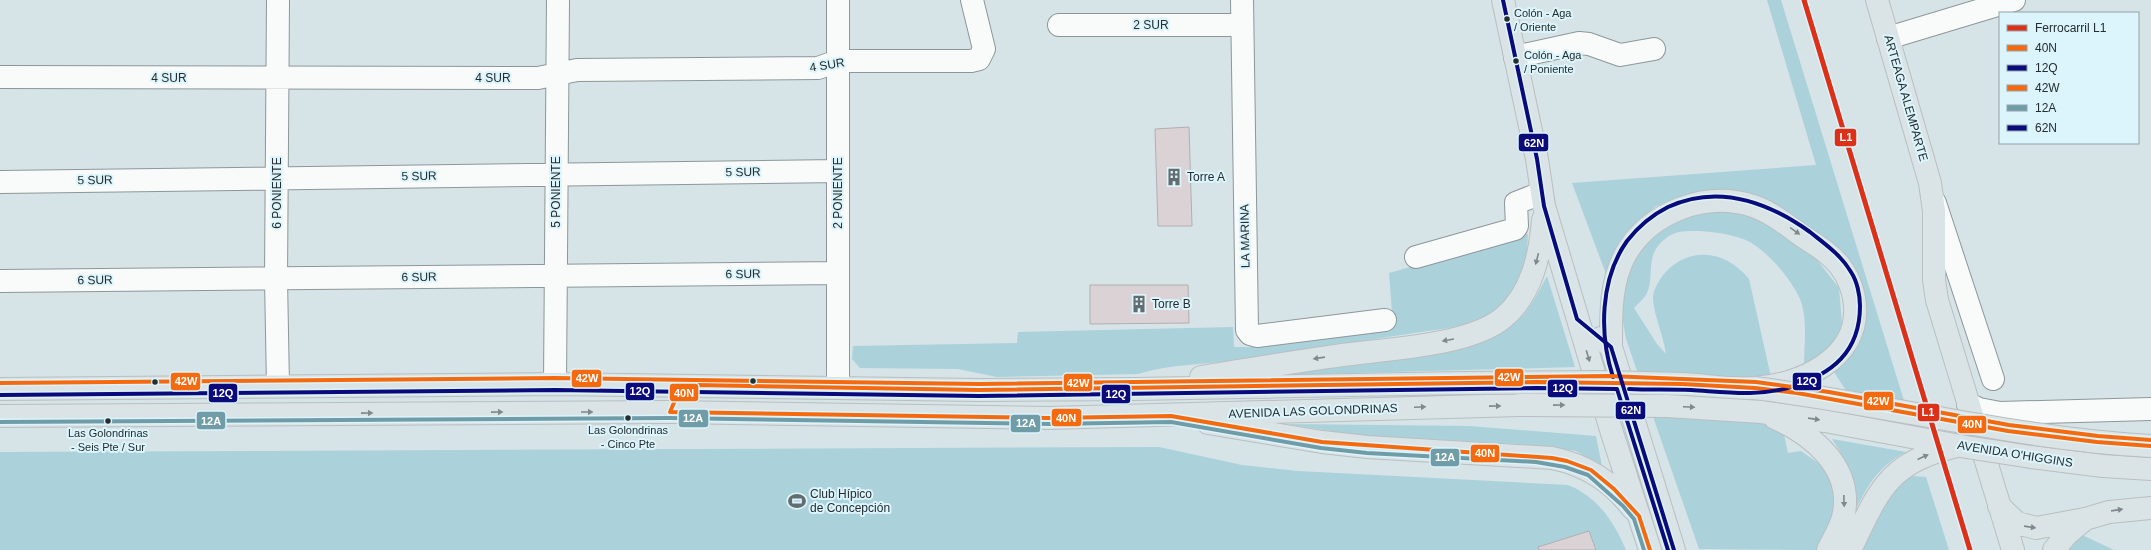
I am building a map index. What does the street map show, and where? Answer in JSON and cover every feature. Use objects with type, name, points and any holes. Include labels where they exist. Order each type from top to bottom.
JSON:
[{"type":"main road","points":[[1504,0],[1537,159],[1542,200],[1576,319],[1650,550]]},
{"type":"main road","name":"ARTEAGA ALEMPARTE","points":[[1878,0],[1933,196],[1933,262],[1937,300],[2013,550]]},
{"type":"main road","points":[[1135,389],[1292,362],[1444,341],[1476,333],[1502,319],[1513,309],[1526,290],[1540,246],[1542,200]]},
{"type":"main road","points":[[1674,550],[1611,347],[1613,288],[1625,255],[1639,235],[1660,218],[1685,207],[1726,201],[1753,206],[1775,216],[1825,251],[1841,266],[1851,286],[1855,309],[1850,334],[1837,356],[1802,377],[1755,388]]},
{"type":"main road","points":[[1576,319],[1611,347]]},
{"type":"main road","name":"AVENIDA LAS GOLONDRINAS","points":[[0,389],[555,384],[979,390],[1609,382],[1755,388]]},
{"type":"main road","points":[[528,412],[546,400],[555,384]]},
{"type":"main road","name":"AVENIDA O'HIGGINS","points":[[1755,388],[1844,401],[2008,431],[2097,442],[2151,446]]},
{"type":"main road","name":"AVENIDA LAS GOLONDRINAS","points":[[0,416],[670,412],[1049,418],[1171,416],[1469,406],[1625,405],[1712,408],[1761,412]]},
{"type":"main road","points":[[1761,412],[1810,437],[1820,445],[1834,464],[1843,486],[1845,507],[1842,523],[1828,550]]},
{"type":"main road","name":"AVENIDA O'HIGGINS","points":[[1761,412],[1840,423],[1960,446],[2067,462],[2151,469]]},
{"type":"main road","points":[[1171,416],[1322,442],[1367,447],[1538,456],[1567,461],[1591,470],[1627,502],[1639,516]]},
{"type":"main road","points":[[1850,550],[1877,496],[1890,478],[1902,469],[1929,454],[1960,446]]},
{"type":"main road","points":[[1999,506],[2017,523],[2030,527],[2043,527],[2085,519],[2109,512],[2151,508]]},
{"type":"main road","points":[[2054,550],[2067,534],[2085,519]]},
{"type":"main road","points":[[1665,520],[1685,550]]},
{"type":"street","name":"6 PONIENTE","points":[[278,0],[276,279],[278,386]]},
{"type":"street","name":"5 PONIENTE","points":[[555,384],[558,0]]},
{"type":"street","name":"2 PONIENTE","points":[[838,0],[838,387]]},
{"type":"street","name":"4 SUR","points":[[0,78],[538,78],[577,70],[818,68],[838,61],[971,61],[982,56],[984,45],[972,0]]},
{"type":"street","name":"LA MARINA","points":[[1242,0],[1247,330],[1250,334],[1257,336],[1385,320]]},
{"type":"street","points":[[1888,38],[2014,0]]},
{"type":"street","name":"2 SUR","points":[[1059,25],[1242,25]]},
{"type":"street","points":[[1515,58],[1579,43],[1589,44],[1620,55],[1654,49]]},
{"type":"street","name":"5 SUR","points":[[0,182],[838,171]]},
{"type":"street","name":"ARTEAGA ALEMPARTE","points":[[1933,196],[1993,379]]},
{"type":"street","points":[[1416,257],[1515,228],[1516,203],[1542,200]]},
{"type":"street","name":"6 SUR","points":[[0,281],[838,273]]},
{"type":"street","points":[[1968,404],[1979,409],[2000,414],[2151,409]]},
{"type":"shaded area","points":[[1767,0],[1781,0],[1905,404],[1847,392],[1834,372],[1855,341],[1858,283],[1759,200],[1719,190],[1685,197],[1656,206],[1628,230],[1615,249],[1606,274],[1572,183],[1816,165]]},
{"type":"shaded area","points":[[1713,209],[1757,217],[1814,256],[1839,288],[1842,323],[1836,344],[1804,366],[1804,315],[1800,299],[1791,283],[1772,260],[1758,247],[1750,242],[1719,233],[1700,231],[1681,232],[1673,234],[1665,239],[1654,252],[1649,288],[1646,295],[1634,308],[1657,344],[1666,354],[1653,303],[1653,294],[1663,275],[1673,265],[1695,255],[1718,257],[1740,269],[1749,279],[1788,453],[1801,451],[1831,472],[1834,494],[1832,522],[1824,540],[1817,550],[1699,549],[1626,339],[1621,311],[1623,288],[1638,249],[1665,223]]},
{"type":"shaded area","points":[[1528,234],[1526,265],[1519,282],[1503,306],[1485,319],[1463,326],[1222,362],[1174,366],[1138,374],[997,377],[958,369],[860,368],[852,359],[853,346],[1017,343],[1018,332],[1233,327],[1234,347],[1264,347],[1276,342],[1393,325],[1389,273]]},
{"type":"shaded area","points":[[1547,276],[1575,367],[1285,375],[1495,336],[1521,317],[1532,303]]},
{"type":"shaded area","points":[[1286,424],[1469,426],[1596,436],[1602,466],[1576,451],[1533,445],[1356,435]]},
{"type":"shaded area","points":[[1832,439],[1906,452],[1881,470],[1870,484],[1855,511],[1854,489],[1851,473]]},
{"type":"shaded area","name":"Club Hípico de Concepción","points":[[1159,447],[1242,465],[1298,471],[1568,485],[1579,490],[1596,503],[1610,520],[1626,550],[0,550],[0,452]]},
{"type":"shaded area","points":[[1913,476],[1926,477],[1949,550],[1860,550],[1874,518],[1886,499],[1893,490]]},
{"type":"shaded area","points":[[2080,534],[2114,550],[2064,550]]},
{"type":"building","name":"Torre A","points":[[1189,127],[1192,226],[1158,226],[1155,129]]},
{"type":"building","name":"Torre B","points":[[1090,285],[1188,285],[1189,323],[1090,324]]},
{"type":"building","points":[[1589,531],[1596,550],[1539,550],[1538,547]]},
{"type":"rail line","name":"L1","points":[[1804,0],[1970,550]]},
{"type":"transit line","name":"62N","points":[[1503,0],[1537,159],[1544,206],[1577,319],[1611,347],[1674,550]]},
{"type":"transit line","name":"12Q","points":[[1613,377],[1605,343],[1604,325],[1607,289],[1611,272],[1618,256],[1631,236],[1651,218],[1668,207],[1687,200],[1705,197],[1724,197],[1760,205],[1794,221],[1827,245],[1847,266],[1855,280],[1858,288],[1860,306],[1859,322],[1855,336],[1841,359],[1831,368],[1806,382],[1779,390],[1754,393],[1629,389]]},
{"type":"transit line","name":"42W","points":[[0,383],[555,378],[979,384],[1609,376],[1756,382],[1829,392],[2009,425],[2098,436],[2151,440]]},
{"type":"transit line","name":"40N","points":[[1650,550],[1639,516],[1614,489],[1591,470],[1567,461],[1552,458],[1322,442],[1171,416],[1049,418],[670,412],[676,398],[696,385],[979,390],[1536,382],[1682,384],[1755,388],[1797,393],[2008,431],[2097,442],[2151,446]]},
{"type":"transit line","name":"12Q","points":[[0,395],[555,390],[979,396],[1536,388],[1617,389],[1668,550]]},
{"type":"transit line","name":"12A","points":[[0,422],[670,418],[1049,424],[1171,422],[1321,448],[1367,453],[1536,462],[1565,467],[1588,475],[1623,506],[1634,519],[1644,550]]},
{"type":"place","name":"Colón - Aga / Oriente","points":[[1507,19]]},
{"type":"place","name":"Colón - Aga / Poniente","points":[[1516,61]]},
{"type":"place","name":"Torre A","points":[[1174,177]]},
{"type":"place","name":"Torre B","points":[[1139,304]]},
{"type":"place","name":"Las Golondrinas - Cinco Pte","points":[[628,418]]},
{"type":"place","name":"Las Golondrinas - Seis Pte / Sur","points":[[108,421]]},
{"type":"place","name":"Club Hípico de Concepción","points":[[797,501]]}]
